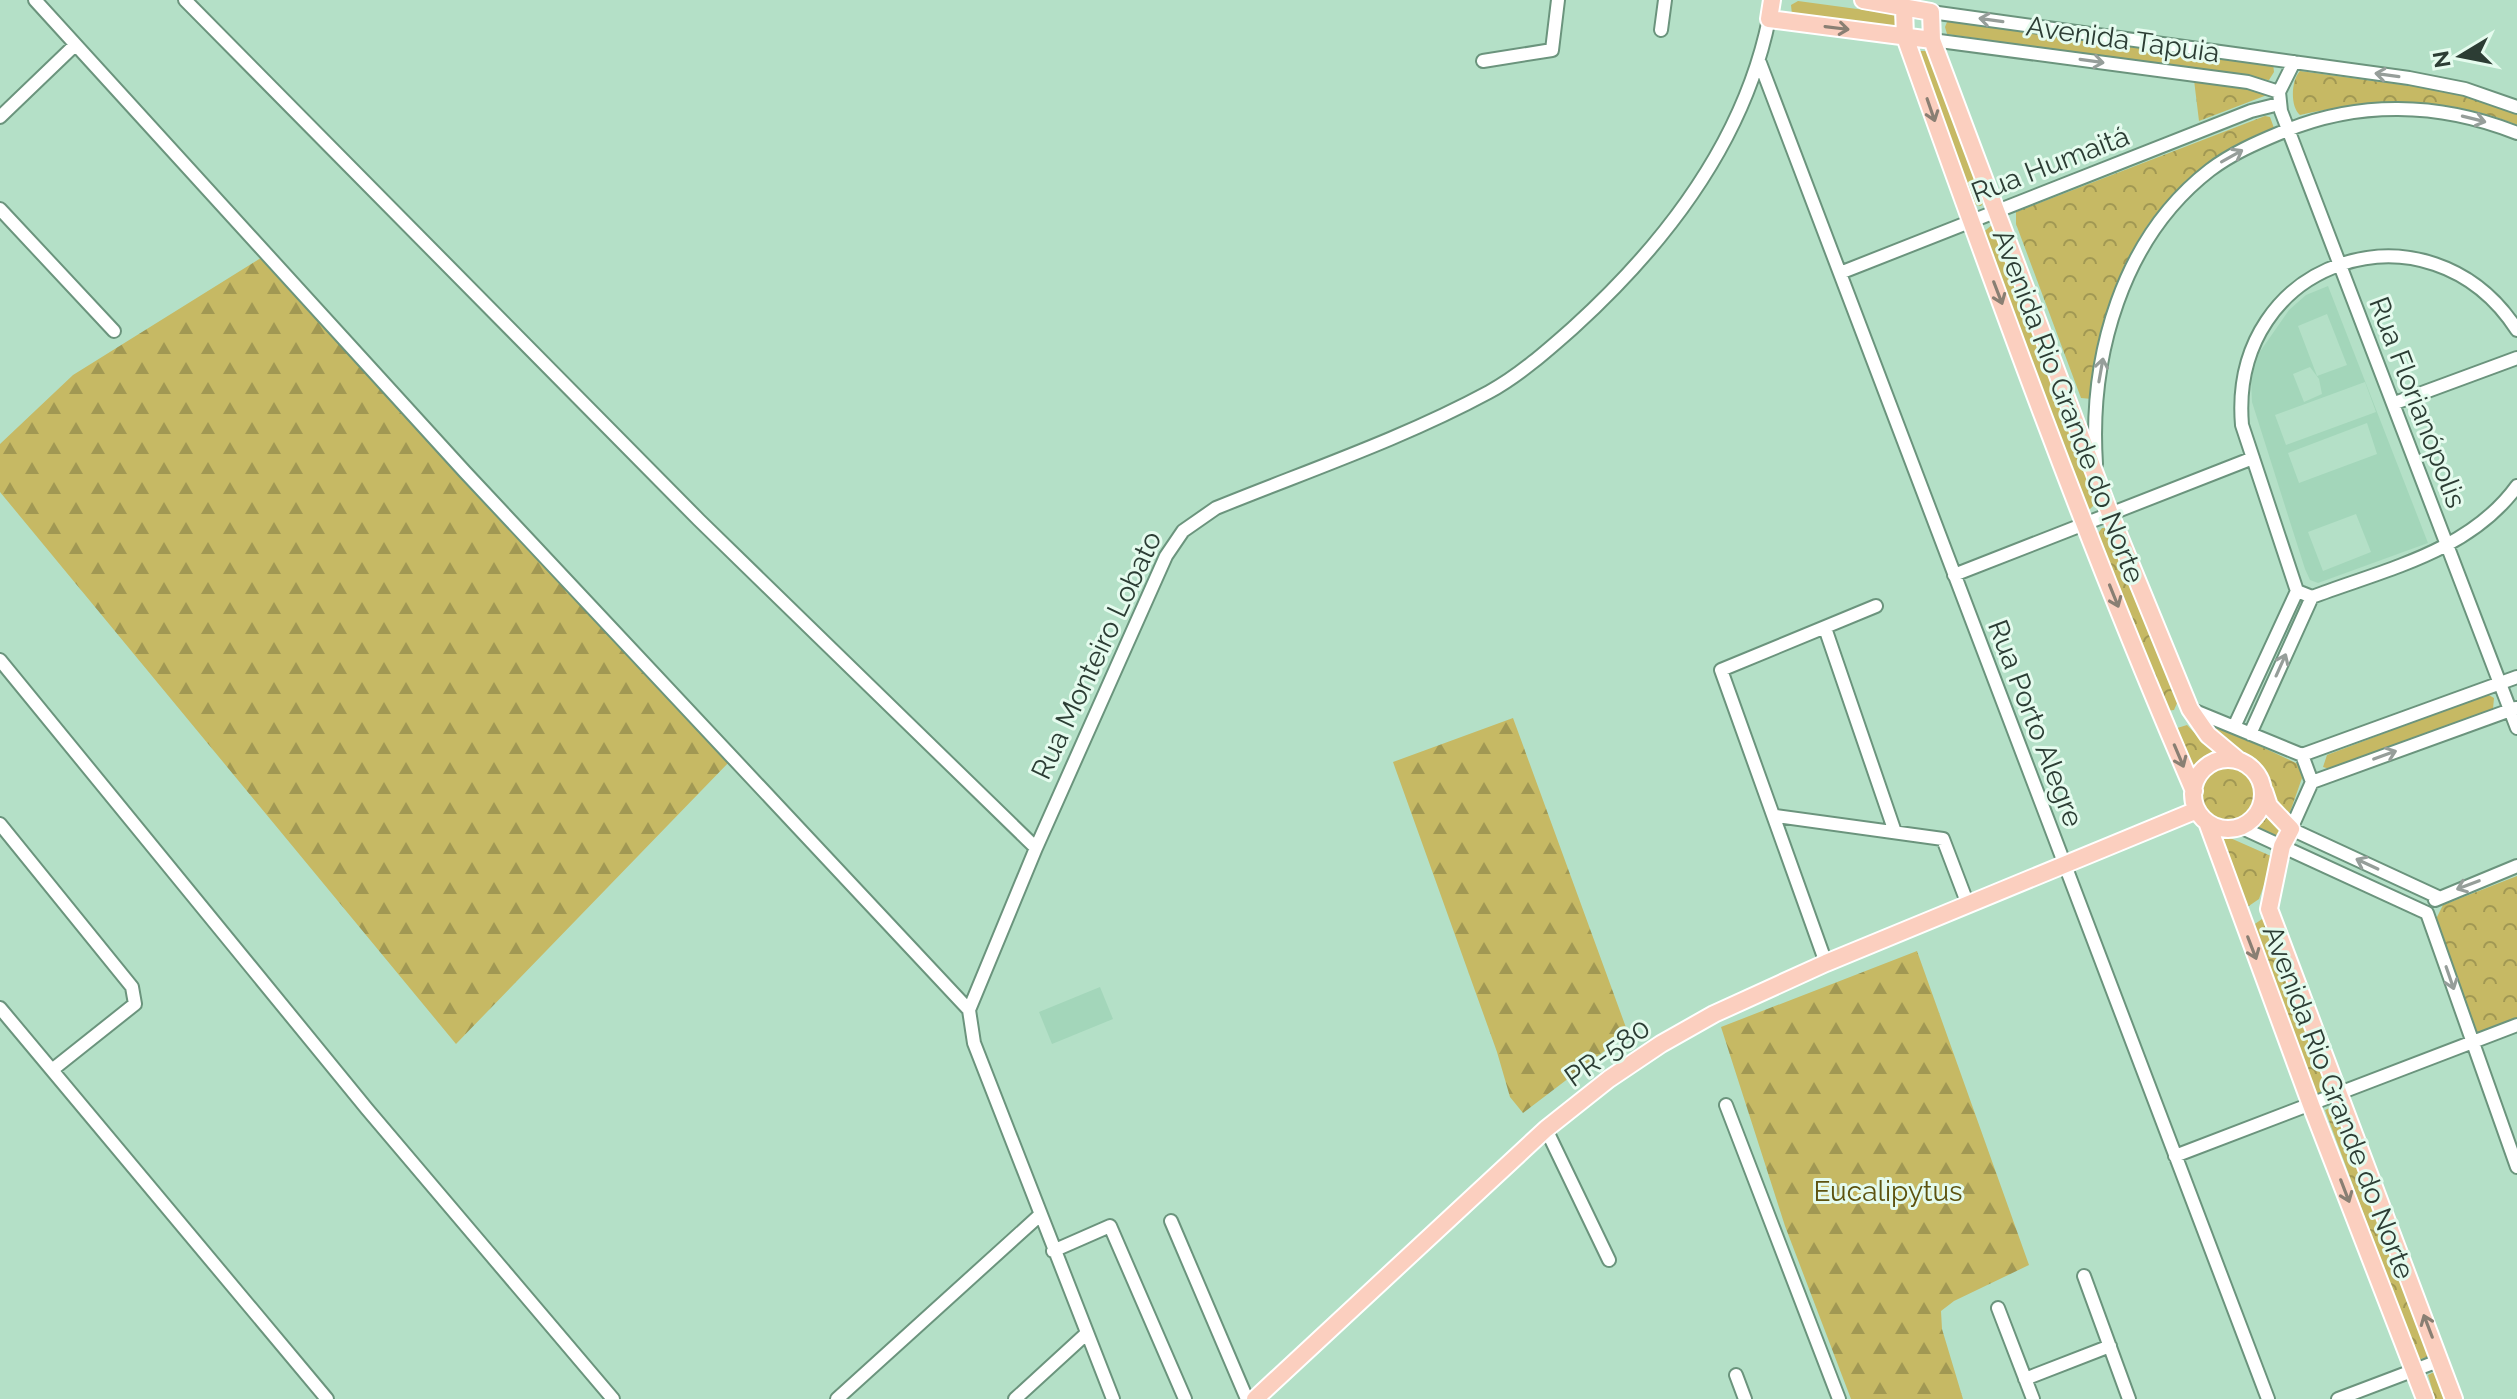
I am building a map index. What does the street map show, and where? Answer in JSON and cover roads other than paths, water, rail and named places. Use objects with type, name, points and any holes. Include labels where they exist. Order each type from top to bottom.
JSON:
[{"type":"main road","name":"Rua Monteiro Lobato","points":[[1769,19],[1772,0]]},
{"type":"main road","name":"Avenida Tapuia","points":[[1863,0],[1931,12]]},
{"type":"main road","name":"Avenida Rio Grande do Norte","points":[[1904,8],[1905,37],[1970,220],[2085,523],[2194,791]]},
{"type":"main road","name":"Avenida Rio Grande do Norte","points":[[1931,12],[1932,40],[2110,514],[2190,709],[2208,735],[2238,760]]},
{"type":"main road","name":"Avenida Tapuia","points":[[1769,19],[1932,40]]},
{"type":"main road","points":[[2164,722],[2190,709]]},
{"type":"main road","points":[[2241,919],[2269,909],[2282,846],[2291,829],[2269,806],[2262,786],[2254,770],[2238,760],[2228,759],[2209,765],[2201,772],[2194,791],[2202,816],[2228,829],[2249,822],[2261,806],[2262,786]]},
{"type":"main road","name":"Avenida Rio Grande do Norte","points":[[2202,816],[2425,1399]]},
{"type":"main road","name":"PR-580","points":[[1255,1399],[1546,1129],[1609,1079],[1661,1044],[1714,1014],[1967,902],[2202,816]]},
{"type":"main road","name":"Avenida Rio Grande do Norte","points":[[2269,909],[2454,1399]]},
{"type":"street","points":[[35,0],[454,461],[969,1010],[974,1043],[1113,1399]]},
{"type":"street","points":[[185,0],[699,520],[1036,848]]},
{"type":"street","points":[[1483,61],[1552,50],[1558,0]]},
{"type":"street","points":[[1661,30],[1665,0]]},
{"type":"street","name":"Avenida Tapuia","points":[[1931,12],[2447,84],[2517,107]]},
{"type":"street","name":"Rua Monteiro Lobato","points":[[969,1010],[1036,848],[1166,556],[1183,531],[1216,508],[1379,443],[1492,391],[1554,345],[1619,285],[1684,205],[1719,151],[1760,63],[1769,19]]},
{"type":"street","name":"Avenida Tapuia","points":[[1932,40],[2248,82],[2279,98]]},
{"type":"street","points":[[0,117],[75,45]]},
{"type":"street","points":[[2279,98],[2294,62]]},
{"type":"street","name":"Rua Porto Alegre","points":[[1760,63],[2268,1399]]},
{"type":"street","name":"Rua Humaitá","points":[[1840,273],[2279,98]]},
{"type":"street","name":"Rua Florianópolis","points":[[2279,98],[2288,130],[2395,403],[2447,547],[2514,709],[2517,728]]},
{"type":"street","points":[[2096,476],[2095,406],[2106,343],[2130,268],[2144,243],[2177,200],[2212,168],[2288,130],[2334,115],[2396,108],[2468,117],[2517,133]]},
{"type":"street","points":[[0,209],[114,331]]},
{"type":"street","points":[[2234,727],[2297,591],[2242,425],[2239,399],[2246,357],[2266,319],[2281,299],[2307,279],[2340,264],[2356,259],[2402,258],[2449,269],[2492,300],[2517,330]]},
{"type":"street","points":[[2395,403],[2517,358]]},
{"type":"street","points":[[1954,575],[2253,458]]},
{"type":"street","points":[[2297,591],[2312,597],[2447,547],[2488,519],[2517,486]]},
{"type":"street","points":[[2250,734],[2312,597]]},
{"type":"street","points":[[1826,963],[1776,816],[1721,670],[1876,606]]},
{"type":"street","points":[[1825,628],[1895,832]]},
{"type":"street","points":[[0,660],[367,1109],[613,1399]]},
{"type":"street","points":[[2190,709],[2302,755],[2517,677]]},
{"type":"street","points":[[2312,782],[2514,709]]},
{"type":"street","points":[[2302,755],[2312,782],[2291,829],[2438,897]]},
{"type":"street","points":[[1776,816],[1943,839],[1967,902]]},
{"type":"street","points":[[0,824],[136,997],[135,1004],[52,1070]]},
{"type":"street","points":[[2240,827],[2427,913],[2517,1167]]},
{"type":"street","points":[[2427,913],[2438,897],[2517,866]]},
{"type":"street","points":[[0,1008],[327,1399]]},
{"type":"street","points":[[2175,1156],[2517,1025]]},
{"type":"street","points":[[1726,1105],[1839,1399]]},
{"type":"street","points":[[1546,1129],[1609,1260]]},
{"type":"street","points":[[837,1399],[1040,1215]]},
{"type":"street","points":[[1171,1221],[1247,1399]]},
{"type":"street","points":[[1053,1251],[1110,1226],[1185,1399]]},
{"type":"street","points":[[2084,1276],[2129,1399]]},
{"type":"street","points":[[1998,1308],[2033,1399]]},
{"type":"street","points":[[1015,1399],[1086,1334]]},
{"type":"street","points":[[2025,1379],[2110,1346]]},
{"type":"street","points":[[2338,1399],[2441,1360]]},
{"type":"street","points":[[1736,1375],[1745,1399]]},
{"type":"park label","name":"Eucalipytus","points":[[1888,1191]]}]
